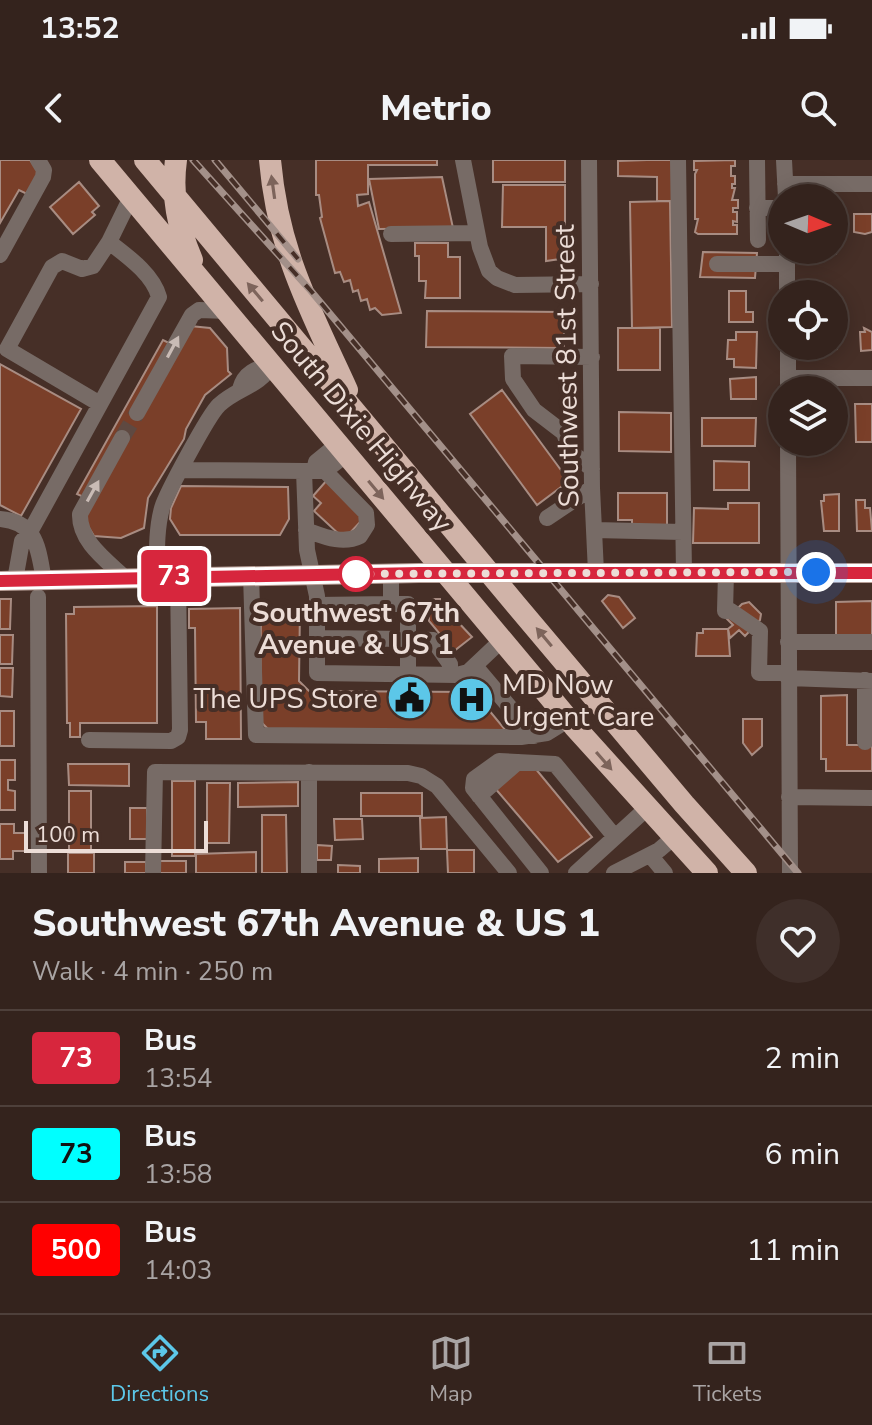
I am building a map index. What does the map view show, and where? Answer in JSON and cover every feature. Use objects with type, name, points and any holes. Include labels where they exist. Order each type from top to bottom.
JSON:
[{"type":"highway","name":"South Dixie Highway","points":[[100,160],[568,720],[706,873]]},
{"type":"highway","name":"South Dixie Highway","points":[[145,160],[489,573],[746,873]]},
{"type":"highway","points":[[176,160],[174,195],[180,230],[200,280]]},
{"type":"highway","points":[[270,160],[275,201],[288,258],[311,315],[360,416]]},
{"type":"main road","points":[[8,580],[41,588],[124,577],[157,576],[872,573]]},
{"type":"street","points":[[0,255],[43,177],[44,170],[38,160]]},
{"type":"street","points":[[463,160],[477,233],[489,271],[507,282],[525,286],[591,284]]},
{"type":"street","name":"Southwest 81st Street","points":[[589,160],[592,488],[596,572]]},
{"type":"street","points":[[678,160],[684,573]]},
{"type":"street","points":[[757,160],[758,240]]},
{"type":"street","points":[[784,160],[786,184]]},
{"type":"street","points":[[848,186],[872,184]]},
{"type":"street","points":[[100,404],[3,348],[52,267],[62,261],[82,269],[93,266],[109,242],[131,197]]},
{"type":"street","points":[[757,208],[768,208]]},
{"type":"street","points":[[391,234],[477,233]]},
{"type":"street","points":[[8,580],[26,536],[159,297],[156,285],[109,242]]},
{"type":"street","points":[[717,264],[768,259]]},
{"type":"street","points":[[137,413],[192,315],[199,310],[228,311]]},
{"type":"street","points":[[592,357],[512,356],[513,379],[534,410],[564,433],[570,451],[592,469]]},
{"type":"street","points":[[157,576],[158,533],[163,505],[181,470],[215,409],[240,389],[242,380],[254,369],[272,365]]},
{"type":"street","points":[[848,380],[872,378]]},
{"type":"street","points":[[122,438],[79,521],[94,548],[124,577]]},
{"type":"street","points":[[342,449],[316,462],[306,530],[317,605],[317,673],[450,675],[468,672],[503,639]]},
{"type":"street","points":[[788,456],[790,873]]},
{"type":"street","points":[[181,470],[314,471],[366,513],[367,525],[360,536],[348,540],[329,538],[306,530]]},
{"type":"street","points":[[547,518],[592,488]]},
{"type":"street","points":[[0,519],[14,520],[26,536],[36,540],[41,588],[39,873]]},
{"type":"street","points":[[594,530],[683,532]]},
{"type":"street","points":[[726,573],[725,611],[731,611],[760,631],[872,642]]},
{"type":"street","points":[[391,574],[391,604]]},
{"type":"street","points":[[251,575],[256,735],[534,736],[547,733],[568,720]]},
{"type":"street","points":[[89,740],[171,741],[178,737],[178,576]]},
{"type":"street","points":[[317,605],[408,604],[408,674]]},
{"type":"street","points":[[760,631],[759,673],[869,680],[865,742]]},
{"type":"street","points":[[317,638],[433,640],[450,664],[450,675]]},
{"type":"street","points":[[475,666],[534,736]]},
{"type":"street","points":[[541,873],[475,790],[514,762],[555,764],[615,837]]},
{"type":"street","points":[[153,873],[155,772],[408,773],[437,786],[509,873]]},
{"type":"street","points":[[309,772],[309,873]]},
{"type":"street","points":[[789,797],[872,798]]},
{"type":"street","points":[[576,873],[646,809]]},
{"type":"street","points":[[635,866],[673,838]]},
{"type":"street","points":[[635,866],[665,873]]},
{"type":"building","points":[[0,160],[30,160],[39,172],[27,194],[19,190],[0,223]]},
{"type":"building","points":[[316,160],[437,160],[437,165],[368,165],[368,194],[357,195],[358,206],[369,202],[401,313],[382,315],[375,308],[370,310],[367,299],[361,301],[358,290],[353,292],[350,280],[344,282],[340,272],[335,273],[320,218],[319,195],[316,195]]},
{"type":"building","points":[[493,160],[565,160],[565,182],[493,182]]},
{"type":"building","points":[[673,160],[673,201],[657,201],[657,177],[618,176],[618,161]]},
{"type":"building","points":[[735,160],[735,166],[731,166],[731,176],[735,176],[732,200],[738,200],[738,208],[733,208],[733,212],[737,212],[737,222],[733,221],[733,225],[737,225],[737,234],[698,234],[695,232],[698,219],[695,219],[697,170],[694,170],[694,161]]},
{"type":"building","points":[[442,177],[453,228],[379,229],[369,179]]},
{"type":"building","points":[[79,182],[99,206],[92,212],[95,215],[73,234],[50,207]]},
{"type":"building","points":[[503,185],[565,185],[565,251],[560,259],[546,261],[546,227],[502,227]]},
{"type":"building","points":[[670,201],[672,327],[632,328],[630,202]]},
{"type":"building","points":[[854,214],[872,214],[872,232],[854,232]]},
{"type":"building","points":[[415,243],[448,243],[448,257],[460,257],[460,298],[425,298],[426,281],[419,281],[419,256],[415,256]]},
{"type":"building","points":[[703,252],[757,253],[755,278],[700,277]]},
{"type":"building","points":[[729,291],[746,291],[746,312],[753,312],[753,322],[729,322]]},
{"type":"building","points":[[427,311],[564,312],[564,348],[426,347]]},
{"type":"building","points":[[190,326],[210,328],[227,348],[228,371],[231,374],[205,395],[186,429],[184,439],[148,498],[144,528],[121,538],[94,536],[83,518],[86,498],[77,494],[163,340],[171,344]]},
{"type":"building","points":[[618,328],[660,328],[660,370],[618,370]]},
{"type":"building","points":[[864,328],[872,332],[872,350],[861,351],[860,332],[865,332]]},
{"type":"building","points":[[736,332],[757,332],[756,368],[734,367],[734,359],[727,359],[728,340],[736,340]]},
{"type":"building","points":[[0,364],[81,409],[21,516],[0,505]]},
{"type":"building","points":[[756,377],[756,399],[731,399],[730,379]]},
{"type":"building","points":[[502,390],[569,481],[537,505],[470,414]]},
{"type":"building","points":[[855,404],[872,404],[872,442],[856,442]]},
{"type":"building","points":[[619,412],[671,413],[671,452],[619,451]]},
{"type":"building","points":[[702,418],[756,418],[755,446],[702,446]]},
{"type":"building","points":[[714,461],[749,462],[749,490],[714,490]]},
{"type":"building","points":[[327,480],[364,518],[347,536],[342,537],[314,511],[321,503],[313,496]]},
{"type":"building","points":[[181,486],[288,487],[289,519],[280,535],[180,535],[170,519],[171,508]]},
{"type":"building","points":[[618,493],[667,493],[667,528],[632,528],[632,520],[618,520]]},
{"type":"building","points":[[839,494],[839,531],[824,531],[821,501],[824,501],[824,495]]},
{"type":"building","points":[[856,500],[865,500],[865,508],[870,508],[872,531],[857,531]]},
{"type":"building","points":[[728,503],[759,503],[759,543],[693,543],[694,508],[728,509]]},
{"type":"building","points":[[608,595],[619,597],[635,618],[623,628],[602,601]]},
{"type":"building","points":[[0,599],[11,599],[10,629],[0,629]]},
{"type":"building","points":[[440,599],[440,603],[472,637],[454,651],[429,621],[429,600]]},
{"type":"building","points":[[872,601],[872,639],[836,640],[836,602]]},
{"type":"building","points":[[749,602],[761,614],[760,620],[745,636],[739,630],[730,638],[728,629],[733,625],[727,619],[742,604]]},
{"type":"building","points":[[157,606],[157,723],[80,723],[80,737],[70,737],[70,723],[67,723],[66,614],[74,614],[74,607]]},
{"type":"building","points":[[261,607],[300,607],[299,681],[309,691],[474,692],[507,732],[269,730],[260,721]]},
{"type":"building","points":[[240,608],[241,739],[206,739],[206,722],[196,722],[195,628],[189,628],[189,609]]},
{"type":"building","points":[[703,629],[728,629],[730,656],[696,656],[697,633],[703,633]]},
{"type":"building","points":[[0,635],[13,635],[12,664],[0,664]]},
{"type":"building","points":[[0,668],[13,668],[12,697],[0,696]]},
{"type":"building","points":[[847,695],[847,745],[872,745],[872,771],[826,771],[826,759],[821,759],[821,696]]},
{"type":"building","points":[[0,711],[14,711],[14,746],[0,746]]},
{"type":"building","points":[[743,719],[762,719],[762,746],[752,755],[743,743]]},
{"type":"building","points":[[0,760],[15,760],[15,780],[8,780],[8,790],[15,791],[15,810],[0,810]]},
{"type":"building","points":[[68,764],[129,764],[129,786],[69,785]]},
{"type":"building","points":[[517,768],[535,768],[592,837],[558,862],[494,787]]},
{"type":"building","points":[[172,781],[195,781],[195,856],[172,856]]},
{"type":"building","points":[[298,782],[298,806],[238,807],[238,783]]},
{"type":"building","points":[[207,783],[230,783],[229,843],[207,843]]},
{"type":"building","points":[[69,791],[91,791],[91,851],[69,851]]},
{"type":"building","points":[[361,793],[422,793],[422,816],[361,816]]},
{"type":"building","points":[[130,808],[147,808],[148,839],[130,839]]},
{"type":"building","points":[[262,815],[286,815],[287,873],[262,873]]},
{"type":"building","points":[[446,817],[447,849],[421,849],[420,818]]},
{"type":"building","points":[[334,819],[362,819],[363,839],[335,840]]},
{"type":"building","points":[[0,824],[14,824],[14,833],[27,833],[27,851],[13,851],[13,859],[0,859]]},
{"type":"building","points":[[317,845],[332,846],[331,860],[317,860]]},
{"type":"building","points":[[447,850],[474,850],[474,873],[448,873]]},
{"type":"building","points":[[256,852],[256,873],[196,873],[196,854]]},
{"type":"building","points":[[68,853],[94,853],[94,873],[68,873]]},
{"type":"building","points":[[418,858],[418,873],[379,873],[379,859]]},
{"type":"building","points":[[160,861],[186,861],[186,873],[160,873]]},
{"type":"building","points":[[125,862],[146,862],[146,873],[125,873]]},
{"type":"building","points":[[338,865],[360,866],[360,873],[338,873]]},
{"type":"tunnel","points":[[122,438],[137,413]]},
{"type":"railway","points":[[193,160],[311,291],[798,873]]},
{"type":"railway","points":[[215,160],[298,259]]},
{"type":"bus line","name":"73","points":[[0,581],[419,573],[872,573]]},
{"type":"place","name":"Southwest 67th Avenue & US 1","points":[[356,574]]},
{"type":"place","name":"The UPS Store","points":[[409,698]]},
{"type":"place","name":"MD Now Urgent Care","points":[[471,700]]},
{"type":"route","points":[[356,574],[816,572]]}]
